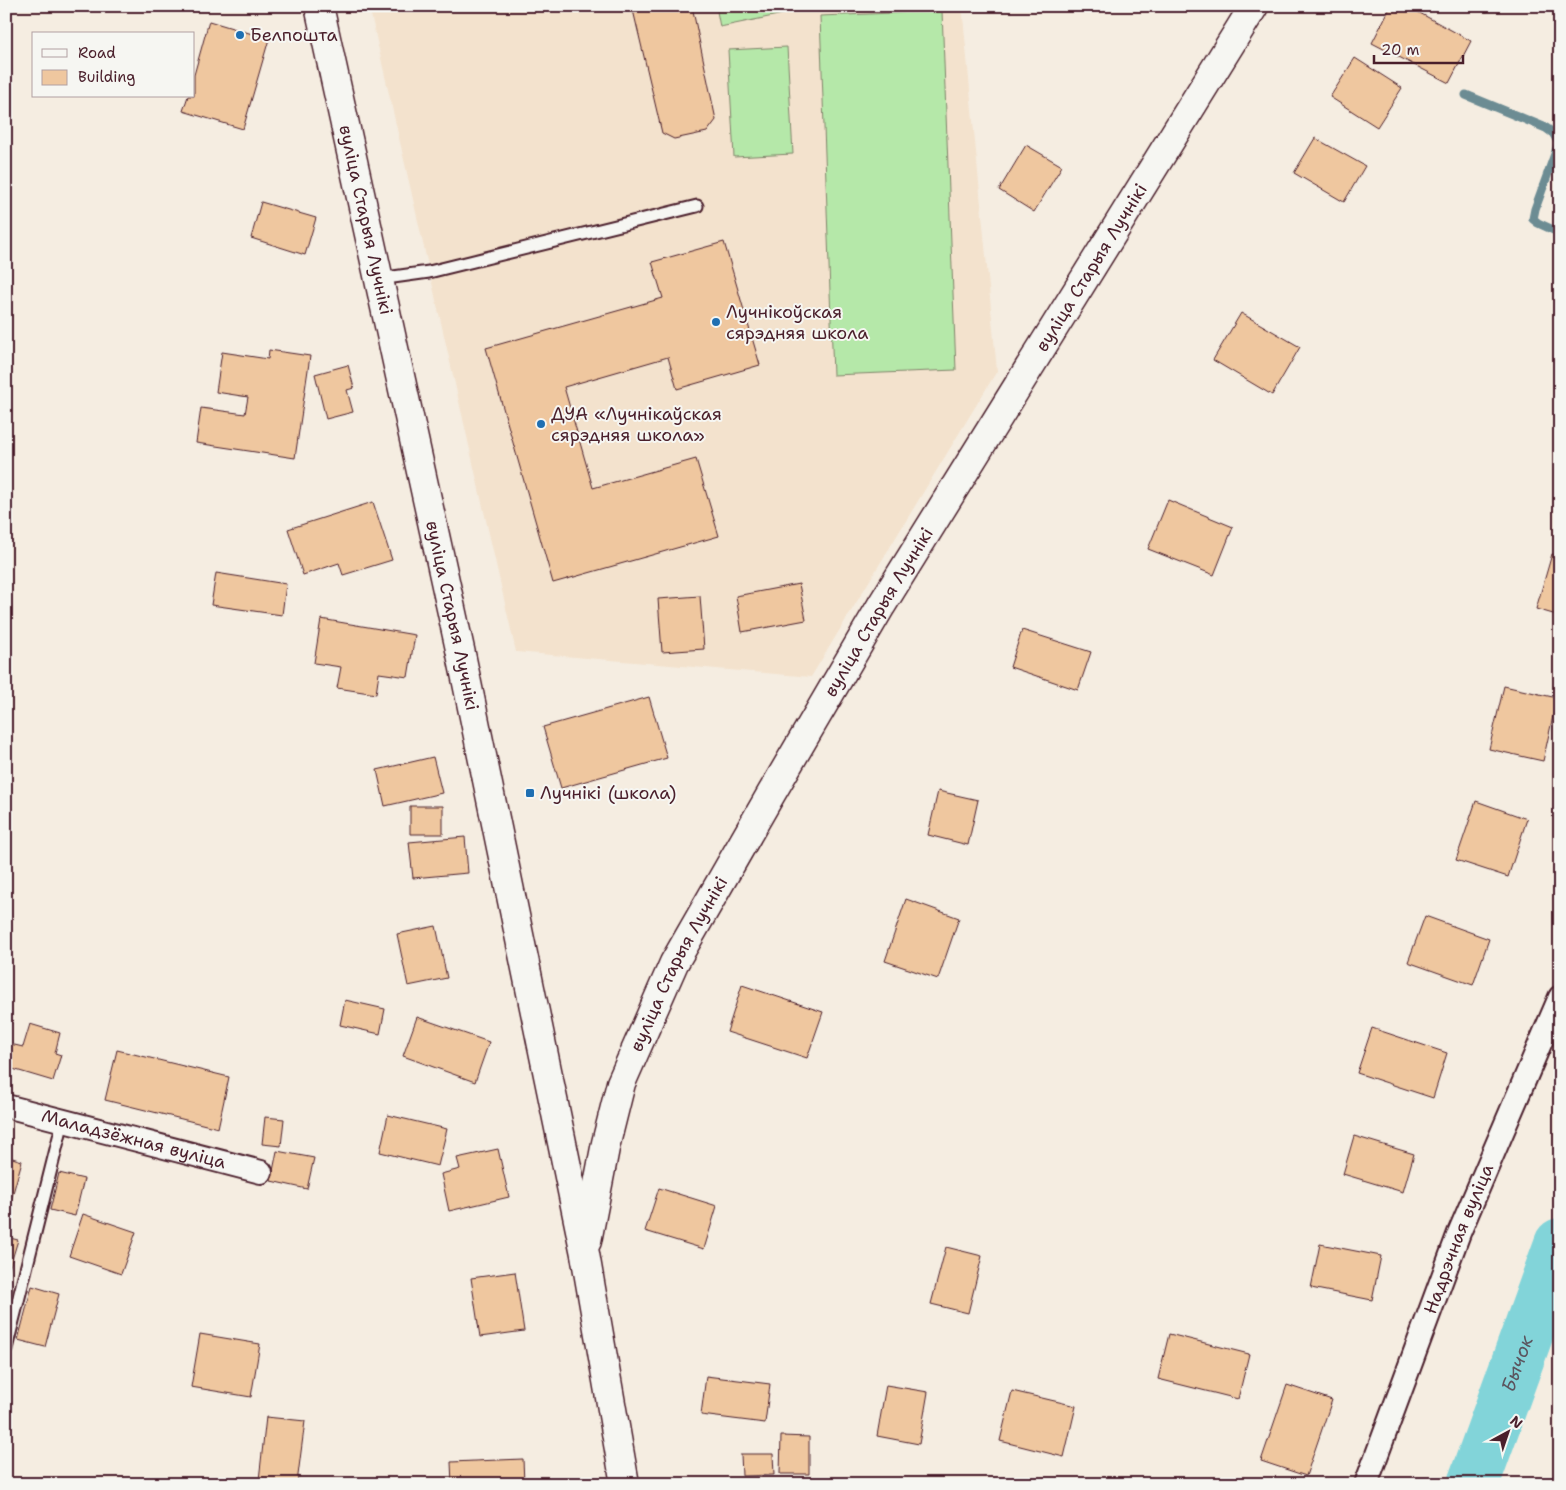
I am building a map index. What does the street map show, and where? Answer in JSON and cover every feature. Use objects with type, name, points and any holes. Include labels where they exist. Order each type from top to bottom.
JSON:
[{"type":"main road","name":"вуліца Старыя Лучнікі","points":[[319,6],[461,654],[585,1254],[625,1484]]},
{"type":"main road","name":"вуліца Старыя Лучнікі","points":[[585,1254],[606,1143],[621,1083],[674,963],[881,606],[1254,6]]},
{"type":"street","name":"Надрэчная вуліца","points":[[1366,1484],[1459,1232],[1560,997]]},
{"type":"street","name":"Маладзёжная вуліца","points":[[6,1106],[261,1172]]},
{"type":"lane","points":[[379,279],[429,272],[697,206]]},
{"type":"lane","points":[[6,1349],[63,1121]]},
{"type":"shaded area","name":"Лучнікоўская сярэдняя школа","points":[[369,6],[962,6],[997,371],[811,677],[516,652]]},
{"type":"green space","points":[[716,6],[787,6],[788,13],[720,27]]},
{"type":"green space","points":[[942,11],[956,370],[833,375],[820,16]]},
{"type":"green space","points":[[787,47],[793,154],[734,157],[728,50]]},
{"type":"building","points":[[635,6],[692,6],[716,120],[707,132],[674,139],[662,133],[633,10]]},
{"type":"building","points":[[1391,6],[1407,6],[1471,41],[1449,83],[1372,43]]},
{"type":"building","points":[[1476,6],[1491,6],[1487,12]]},
{"type":"building","points":[[209,21],[269,39],[243,129],[183,111],[187,98],[195,98],[195,71]]},
{"type":"building","points":[[1355,58],[1402,88],[1377,127],[1330,97]]},
{"type":"building","points":[[1315,138],[1365,166],[1344,202],[1294,173]]},
{"type":"building","points":[[1026,145],[1062,166],[1034,212],[999,190]]},
{"type":"building","points":[[261,202],[316,218],[305,255],[251,238]]},
{"type":"building","name":"ДУА «Лучнікаўская сярэдняя школа»","points":[[724,242],[760,365],[677,389],[668,357],[564,387],[593,488],[696,459],[719,536],[553,583],[486,348],[663,298],[652,262]]},
{"type":"building","points":[[1241,313],[1300,347],[1272,395],[1213,360]]},
{"type":"building","points":[[269,350],[310,356],[295,458],[196,443],[201,408],[245,414],[248,397],[216,392],[222,352],[268,359]]},
{"type":"building","points":[[348,365],[354,388],[347,390],[353,412],[326,419],[315,374]]},
{"type":"building","points":[[1168,500],[1233,527],[1214,575],[1148,549]]},
{"type":"building","points":[[373,502],[392,560],[343,575],[339,563],[303,575],[288,529]]},
{"type":"building","points":[[1552,554],[1560,556],[1560,616],[1536,609]]},
{"type":"building","points":[[216,573],[286,584],[282,615],[211,605]]},
{"type":"building","points":[[799,584],[806,620],[742,632],[736,596]]},
{"type":"building","points":[[700,596],[704,649],[662,652],[658,599]]},
{"type":"building","points":[[321,619],[415,635],[408,677],[379,673],[376,694],[337,688],[341,667],[314,663]]},
{"type":"building","points":[[1022,630],[1091,652],[1078,690],[1010,667]]},
{"type":"building","points":[[1504,686],[1557,698],[1543,761],[1489,749]]},
{"type":"building","points":[[649,697],[667,758],[561,788],[543,727]]},
{"type":"building","points":[[433,757],[442,793],[385,806],[377,770]]},
{"type":"building","points":[[938,791],[978,800],[968,845],[928,835]]},
{"type":"building","points":[[1476,801],[1527,819],[1508,877],[1456,860]]},
{"type":"building","points":[[410,806],[443,806],[443,834],[410,834]]},
{"type":"building","points":[[465,837],[468,873],[413,878],[409,842]]},
{"type":"building","points":[[906,899],[959,918],[938,979],[885,961]]},
{"type":"building","points":[[1425,916],[1489,939],[1473,985],[1408,962]]},
{"type":"building","points":[[436,926],[447,978],[408,986],[397,934]]},
{"type":"building","points":[[742,985],[823,1012],[807,1058],[727,1032]]},
{"type":"building","points":[[345,1000],[385,1009],[380,1034],[340,1025]]},
{"type":"building","points":[[417,1017],[489,1042],[475,1082],[403,1056]]},
{"type":"building","points":[[6,1018],[12,1020],[6,1038]]},
{"type":"building","points":[[30,1024],[60,1033],[55,1053],[61,1055],[53,1081],[6,1067],[6,1043],[23,1047]]},
{"type":"building","points":[[1372,1028],[1447,1053],[1433,1098],[1357,1073]]},
{"type":"building","points":[[117,1050],[229,1077],[218,1128],[105,1100]]},
{"type":"building","points":[[388,1115],[447,1129],[438,1166],[380,1152]]},
{"type":"building","points":[[265,1117],[284,1119],[281,1146],[262,1144]]},
{"type":"building","points":[[1354,1136],[1414,1154],[1403,1192],[1343,1174]]},
{"type":"building","points":[[498,1149],[509,1197],[449,1211],[441,1174],[460,1169],[457,1158]]},
{"type":"building","points":[[277,1151],[314,1158],[307,1189],[271,1181]]},
{"type":"building","points":[[6,1156],[22,1161],[6,1218]]},
{"type":"building","points":[[59,1173],[84,1179],[75,1216],[50,1210]]},
{"type":"building","points":[[659,1188],[717,1206],[704,1249],[645,1231]]},
{"type":"building","points":[[83,1214],[136,1232],[121,1274],[69,1256]]},
{"type":"building","points":[[6,1237],[18,1240],[6,1279]]},
{"type":"building","points":[[1320,1244],[1381,1256],[1372,1300],[1311,1288]]},
{"type":"building","points":[[946,1247],[982,1256],[968,1313],[931,1304]]},
{"type":"building","points":[[515,1272],[524,1331],[480,1337],[471,1278]]},
{"type":"building","points":[[32,1286],[59,1294],[45,1347],[18,1340]]},
{"type":"building","points":[[200,1334],[260,1344],[251,1397],[191,1387]]},
{"type":"building","points":[[1169,1334],[1249,1354],[1238,1399],[1158,1379]]},
{"type":"building","points":[[706,1376],[770,1384],[765,1423],[701,1415]]},
{"type":"building","points":[[886,1385],[928,1392],[919,1444],[877,1436]]},
{"type":"building","points":[[1287,1385],[1332,1400],[1306,1476],[1261,1461]]},
{"type":"building","points":[[1012,1391],[1076,1406],[1064,1457],[1000,1441]]},
{"type":"building","points":[[266,1417],[305,1421],[297,1483],[259,1480]]},
{"type":"building","points":[[781,1436],[809,1437],[809,1474],[780,1474]]},
{"type":"building","points":[[741,1454],[773,1454],[774,1475],[742,1476]]},
{"type":"building","points":[[523,1459],[524,1484],[452,1484],[451,1462]]},
{"type":"waterway","points":[[1466,95],[1546,128],[1553,133],[1559,143],[1533,219],[1560,233]]},
{"type":"waterway","name":"Бычок","points":[[1473,1484],[1560,1244]]},
{"type":"place","name":"Белпошта","points":[[240,35]]},
{"type":"place","name":"Лучнікоўская сярэдняя школа","points":[[716,322]]},
{"type":"place","name":"ДУА «Лучнікаўская сярэдняя школа»","points":[[541,424]]},
{"type":"place","name":"Лучнікі (школа)","points":[[530,793]]}]
